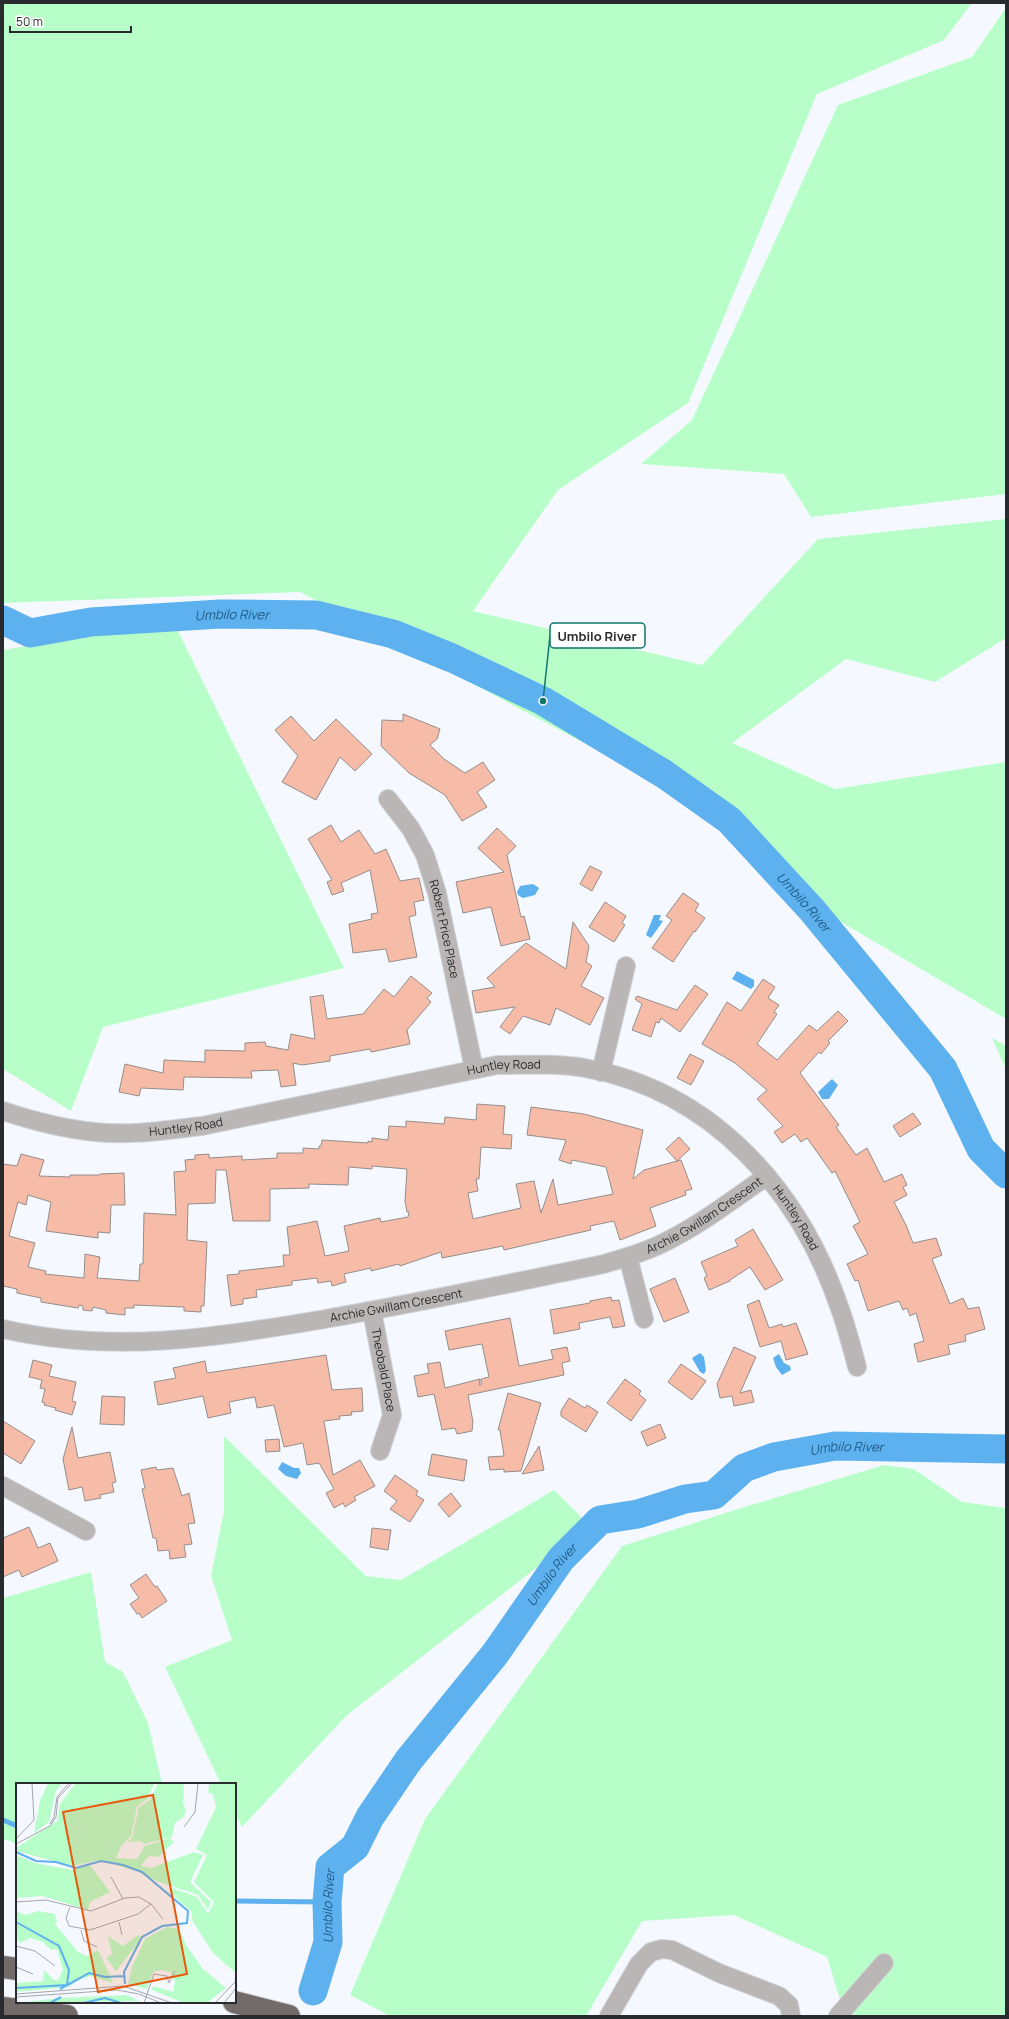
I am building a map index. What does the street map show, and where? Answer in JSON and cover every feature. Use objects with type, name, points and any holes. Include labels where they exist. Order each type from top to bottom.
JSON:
[{"type":"highway","points":[[3,1967],[16,1969]]},
{"type":"highway","points":[[236,2003],[289,2016]]},
{"type":"highway","points":[[3,2008],[67,2016]]},
{"type":"street","name":"Robert Price Place","points":[[388,799],[414,835],[425,855],[437,893],[474,1069]]},
{"type":"street","points":[[602,1072],[626,966]]},
{"type":"street","name":"Huntley Road","points":[[3,1111],[30,1120],[95,1132],[152,1132],[202,1126],[498,1065],[546,1064],[584,1068],[602,1072],[642,1084],[684,1105],[717,1126],[747,1153],[766,1176],[803,1230],[824,1270],[840,1309],[857,1367]]},
{"type":"street","name":"Archie Gwillam Crescent","points":[[3,1329],[51,1338],[159,1342],[230,1335],[372,1311],[604,1264],[628,1257],[661,1244],[703,1221],[766,1176]]},
{"type":"street","points":[[628,1257],[644,1319]]},
{"type":"street","name":"Theobald Place","points":[[372,1311],[392,1415],[380,1451]]},
{"type":"street","points":[[3,1486],[86,1531]]},
{"type":"street","points":[[609,2016],[644,1958],[651,1952],[662,1949],[672,1950],[718,1973],[780,1996],[789,2005],[791,2016]]},
{"type":"street","points":[[838,2016],[884,1963]]},
{"type":"green space","points":[[3,3],[972,3],[944,40],[817,94],[688,403],[558,490],[473,611],[702,665],[818,539],[1006,519],[1006,638],[935,682],[846,659],[732,743],[835,789],[1006,762],[1006,1019],[812,905],[697,803],[300,592],[3,603]]},
{"type":"green space","points":[[1006,8],[1006,494],[811,517],[784,474],[641,464],[692,420],[838,105],[972,57]]},
{"type":"green space","points":[[173,621],[344,968],[103,1027],[71,1111],[3,1069],[3,650]]},
{"type":"green space","points":[[992,1038],[1006,1046],[1006,1069]]},
{"type":"green space","points":[[224,1436],[366,1576],[401,1580],[554,1490],[590,1526],[347,1715],[242,1827],[236,1815],[236,1783],[221,1783],[165,1667],[232,1640],[211,1576],[224,1511]]},
{"type":"green space","points":[[884,1465],[914,1469],[962,1502],[1006,1508],[1006,2016],[845,2016],[827,1957],[734,1915],[642,1921],[586,2016],[390,2016],[350,1995],[425,1819],[622,1546]]},
{"type":"green space","points":[[91,1572],[105,1662],[123,1672],[148,1723],[162,1783],[16,1783],[16,1844],[11,1841],[3,1840],[3,1598]]},
{"type":"water","points":[[533,884],[539,888],[535,895],[523,898],[518,895],[517,892],[520,886]]},
{"type":"water","points":[[654,915],[661,915],[659,920],[663,921],[651,938],[646,935]]},
{"type":"water","points":[[737,971],[754,980],[754,986],[751,989],[732,979]]},
{"type":"water","points":[[832,1079],[838,1085],[829,1099],[822,1099],[818,1092]]},
{"type":"water","points":[[700,1353],[704,1357],[706,1370],[704,1374],[700,1372],[692,1358]]},
{"type":"water","points":[[779,1354],[784,1363],[790,1366],[791,1370],[782,1375],[776,1367],[773,1358]]},
{"type":"water","points":[[282,1462],[294,1468],[299,1468],[301,1473],[297,1479],[286,1476],[278,1469]]},
{"type":"building","points":[[403,714],[440,729],[437,739],[430,745],[444,759],[465,773],[483,762],[495,780],[477,792],[487,807],[462,821],[445,795],[409,773],[381,746],[382,720],[403,721]]},
{"type":"building","points":[[291,716],[314,741],[336,719],[372,754],[355,771],[340,757],[316,800],[282,782],[298,756],[275,730]]},
{"type":"building","points":[[331,825],[341,842],[359,830],[375,854],[386,849],[400,881],[419,878],[424,900],[414,902],[416,915],[409,917],[417,957],[389,962],[386,949],[353,953],[349,924],[372,919],[371,914],[378,913],[370,870],[341,883],[344,891],[332,895],[327,882],[332,880],[308,839]]},
{"type":"building","points":[[497,828],[516,846],[507,855],[521,917],[524,916],[530,939],[501,946],[491,907],[463,913],[456,882],[504,872],[478,848]]},
{"type":"building","points":[[590,866],[602,872],[592,891],[580,884]]},
{"type":"building","points":[[683,893],[699,904],[695,911],[705,918],[695,932],[694,931],[673,962],[652,948],[672,920],[666,916]]},
{"type":"building","points":[[605,902],[626,916],[622,923],[625,925],[614,942],[589,927]]},
{"type":"building","points":[[573,922],[589,946],[586,962],[592,966],[581,986],[604,998],[590,1025],[556,1008],[550,1025],[523,1016],[510,1034],[500,1027],[515,1007],[476,1013],[472,991],[495,987],[487,978],[526,943],[566,969]]},
{"type":"building","points":[[411,976],[432,993],[427,998],[431,1002],[407,1030],[410,1044],[371,1052],[370,1049],[330,1056],[330,1061],[302,1065],[293,1063],[296,1085],[281,1087],[278,1070],[251,1071],[252,1078],[184,1077],[183,1090],[141,1088],[139,1096],[119,1092],[125,1064],[163,1073],[164,1060],[205,1062],[205,1050],[245,1051],[245,1043],[265,1042],[266,1046],[288,1050],[291,1034],[315,1039],[310,997],[323,995],[327,1019],[363,1014],[384,989],[394,997]]},
{"type":"building","points":[[763,979],[775,987],[768,998],[779,1005],[774,1012],[777,1014],[757,1044],[777,1060],[809,1025],[817,1031],[838,1011],[848,1021],[828,1041],[830,1043],[821,1054],[819,1052],[800,1073],[839,1125],[836,1127],[856,1155],[867,1148],[884,1182],[902,1174],[907,1185],[903,1187],[907,1195],[894,1202],[906,1225],[913,1243],[936,1238],[942,1255],[932,1259],[950,1304],[963,1298],[968,1309],[979,1307],[985,1329],[965,1335],[966,1341],[948,1345],[950,1354],[918,1362],[914,1344],[924,1341],[916,1313],[910,1316],[907,1308],[903,1310],[899,1301],[868,1311],[858,1280],[855,1281],[847,1264],[868,1254],[853,1226],[860,1222],[835,1171],[832,1173],[807,1138],[801,1142],[795,1134],[782,1143],[774,1132],[783,1126],[757,1099],[767,1090],[735,1063],[702,1044],[727,1002],[741,1011]]},
{"type":"building","points":[[695,985],[708,994],[680,1032],[661,1018],[659,1023],[656,1022],[651,1037],[632,1030],[642,1004],[635,999],[637,996],[677,1010]]},
{"type":"building","points":[[690,1054],[704,1061],[691,1085],[677,1078]]},
{"type":"building","points":[[477,1104],[505,1106],[503,1134],[512,1135],[511,1149],[481,1147],[479,1179],[476,1179],[478,1191],[468,1193],[473,1219],[521,1208],[516,1184],[534,1181],[541,1213],[553,1179],[558,1205],[613,1194],[606,1167],[572,1160],[571,1164],[559,1160],[566,1140],[527,1135],[531,1107],[584,1114],[643,1130],[633,1179],[644,1170],[681,1160],[692,1189],[685,1191],[686,1195],[650,1208],[656,1226],[620,1240],[614,1221],[590,1226],[591,1230],[504,1250],[503,1246],[442,1258],[441,1252],[400,1266],[399,1264],[371,1271],[371,1268],[344,1274],[346,1282],[332,1286],[331,1281],[318,1283],[317,1278],[292,1281],[292,1285],[256,1290],[257,1297],[243,1299],[243,1304],[231,1306],[227,1275],[239,1274],[239,1271],[284,1266],[283,1255],[290,1255],[287,1227],[317,1221],[325,1256],[349,1251],[344,1226],[380,1218],[381,1222],[408,1217],[409,1212],[407,1212],[405,1201],[407,1169],[372,1166],[372,1169],[349,1167],[348,1185],[309,1184],[309,1188],[270,1189],[270,1221],[233,1221],[226,1170],[216,1170],[215,1203],[188,1204],[187,1240],[207,1242],[204,1306],[201,1306],[201,1312],[184,1311],[184,1307],[134,1305],[134,1308],[125,1308],[125,1315],[106,1313],[106,1310],[93,1307],[92,1311],[83,1310],[83,1306],[79,1305],[78,1308],[41,1302],[41,1298],[17,1293],[17,1289],[3,1286],[3,1164],[17,1166],[21,1154],[44,1160],[39,1176],[70,1177],[70,1175],[124,1173],[125,1205],[111,1205],[110,1233],[98,1232],[98,1238],[46,1231],[51,1202],[28,1195],[26,1205],[18,1202],[9,1236],[35,1243],[28,1267],[46,1271],[45,1274],[84,1278],[85,1254],[100,1257],[97,1278],[139,1281],[140,1264],[143,1264],[144,1213],[176,1215],[174,1172],[186,1171],[185,1160],[195,1159],[195,1155],[209,1154],[209,1158],[242,1156],[242,1160],[277,1158],[277,1153],[303,1153],[303,1148],[319,1149],[322,1140],[368,1143],[368,1141],[372,1142],[372,1138],[388,1140],[389,1126],[406,1127],[406,1121],[444,1124],[445,1117],[476,1120]]},
{"type":"building","points":[[913,1113],[921,1124],[900,1137],[893,1126]]},
{"type":"building","points":[[679,1137],[690,1149],[677,1161],[666,1149]]},
{"type":"building","points":[[753,1229],[783,1280],[765,1290],[750,1267],[730,1281],[709,1290],[704,1278],[707,1276],[701,1262],[738,1246],[735,1240]]},
{"type":"building","points":[[675,1278],[689,1312],[664,1322],[650,1289]]},
{"type":"building","points":[[611,1297],[612,1301],[619,1300],[625,1326],[613,1328],[610,1317],[579,1323],[580,1329],[554,1334],[550,1310],[590,1303],[590,1301]]},
{"type":"building","points":[[759,1300],[769,1328],[782,1324],[783,1327],[796,1323],[808,1354],[786,1360],[781,1341],[760,1347],[747,1305]]},
{"type":"building","points":[[510,1318],[519,1366],[553,1359],[551,1350],[567,1347],[570,1361],[562,1363],[564,1375],[468,1395],[473,1422],[472,1431],[457,1434],[455,1428],[442,1430],[434,1394],[418,1397],[414,1376],[429,1373],[427,1364],[440,1362],[445,1388],[480,1379],[479,1385],[481,1385],[481,1379],[489,1377],[482,1344],[449,1350],[445,1331]]},
{"type":"building","points":[[734,1347],[756,1357],[740,1393],[751,1390],[754,1402],[734,1406],[732,1396],[720,1398],[717,1384]]},
{"type":"building","points":[[326,1355],[332,1390],[362,1388],[363,1411],[351,1412],[352,1415],[339,1416],[340,1419],[324,1421],[333,1475],[360,1460],[375,1486],[354,1497],[356,1500],[345,1507],[343,1503],[334,1508],[326,1493],[334,1489],[319,1463],[307,1465],[303,1443],[284,1447],[274,1405],[257,1408],[255,1397],[229,1402],[231,1413],[208,1418],[203,1396],[158,1405],[154,1382],[176,1378],[173,1368],[205,1361],[207,1373]]},
{"type":"building","points":[[33,1360],[52,1365],[49,1376],[76,1382],[72,1401],[76,1402],[72,1415],[55,1410],[56,1408],[44,1405],[45,1403],[42,1402],[45,1389],[40,1388],[42,1380],[29,1377]]},
{"type":"building","points":[[681,1364],[706,1381],[692,1400],[668,1382]]},
{"type":"building","points":[[625,1379],[641,1391],[639,1394],[646,1400],[631,1421],[607,1403]]},
{"type":"building","points":[[508,1393],[541,1403],[521,1471],[504,1472],[504,1469],[490,1470],[488,1457],[504,1456],[500,1430],[498,1430]]},
{"type":"building","points":[[102,1396],[125,1397],[124,1425],[100,1424]]},
{"type":"building","points":[[569,1398],[585,1408],[587,1405],[598,1412],[586,1432],[561,1416],[561,1411]]},
{"type":"building","points":[[3,1421],[35,1441],[21,1464],[3,1453]]},
{"type":"building","points":[[660,1424],[666,1438],[647,1446],[641,1432]]},
{"type":"building","points":[[72,1427],[78,1458],[110,1452],[116,1482],[112,1483],[114,1492],[100,1495],[101,1498],[85,1501],[82,1487],[69,1490],[63,1459]]},
{"type":"building","points":[[279,1439],[280,1451],[266,1452],[265,1440]]},
{"type":"building","points":[[539,1446],[544,1470],[522,1474]]},
{"type":"building","points":[[432,1454],[467,1460],[464,1481],[428,1475]]},
{"type":"building","points":[[156,1467],[157,1470],[173,1468],[182,1496],[189,1493],[195,1523],[188,1524],[192,1544],[184,1545],[186,1557],[170,1559],[169,1550],[158,1551],[156,1538],[153,1538],[142,1489],[145,1488],[141,1470]]},
{"type":"building","points":[[395,1475],[418,1491],[416,1495],[424,1500],[410,1522],[390,1509],[397,1501],[384,1491]]},
{"type":"building","points":[[451,1493],[461,1506],[449,1517],[438,1504]]},
{"type":"building","points":[[29,1527],[38,1548],[50,1543],[58,1561],[22,1577],[19,1570],[3,1577],[3,1538]]},
{"type":"building","points":[[372,1528],[391,1530],[388,1550],[370,1547]]},
{"type":"building","points":[[146,1574],[155,1587],[157,1586],[167,1601],[142,1618],[130,1604],[139,1598],[130,1585]]},
{"type":"waterway","name":"Umbilo River","points":[[3,620],[30,633],[91,622],[220,614],[316,615],[393,634],[452,658],[543,701],[664,774],[729,820],[812,910],[943,1069],[981,1149],[1006,1174]]},
{"type":"waterway","name":"Umbilo River","points":[[313,1991],[328,1942],[327,1902],[330,1867],[355,1847],[370,1817],[408,1761],[495,1654],[561,1559],[600,1520],[638,1514],[685,1499],[714,1495],[744,1468],[774,1457],[835,1446],[1006,1449]]},
{"type":"waterway","points":[[3,1820],[16,1826]]},
{"type":"waterway","points":[[236,1901],[327,1902]]},
{"type":"place","name":"Umbilo River","points":[[543,701]]}]
